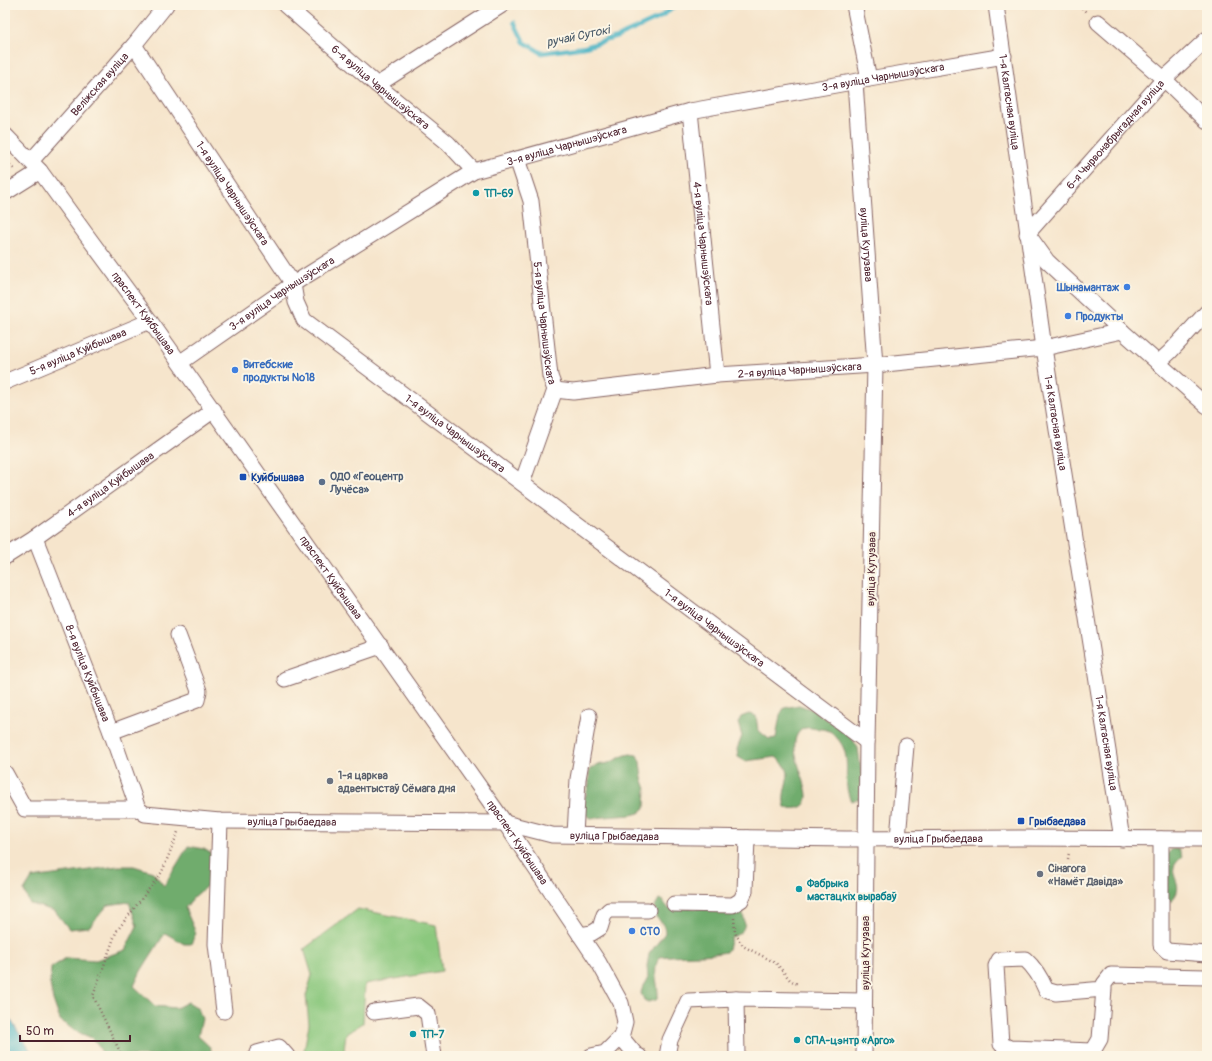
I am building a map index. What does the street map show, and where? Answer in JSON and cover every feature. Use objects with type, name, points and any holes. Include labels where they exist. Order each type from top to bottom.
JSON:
[{"type":"street","name":"Веліжская вуліца","points":[[5,193],[36,166],[166,5]]},
{"type":"street","name":"6-я вуліца Чарнышэўскага","points":[[285,5],[377,85],[448,143],[474,171]]},
{"type":"street","points":[[377,85],[502,5]]},
{"type":"street","name":"вуліца Кутузава","points":[[854,5],[862,80],[875,366],[867,742],[864,1056]]},
{"type":"street","name":"1-я Калгасная вуліца","points":[[996,5],[1044,348],[1122,838]]},
{"type":"street","points":[[1098,22],[1164,78],[1207,121]]},
{"type":"street","name":"6-я Чырвонабрыгадная вуліца","points":[[1028,234],[1164,78],[1207,39]]},
{"type":"street","name":"1-я вуліца Чарнышэўскага","points":[[134,45],[293,284],[296,302],[304,320],[867,742]]},
{"type":"street","name":"3-я вуліца Чарнышэўскага","points":[[180,362],[293,284],[474,171],[690,111],[1004,56]]},
{"type":"street","name":"4-я вуліца Чарнышэўскага","points":[[690,111],[717,375]]},
{"type":"street","name":"праспект Куйбышава","points":[[5,135],[36,166],[180,362],[505,823],[599,963],[621,1003],[625,1022],[621,1037]]},
{"type":"street","name":"5-я вуліца Чарнышэўскага","points":[[517,159],[531,201],[550,376],[555,390],[522,483]]},
{"type":"street","points":[[1028,234],[1047,261],[1122,331],[1207,406]]},
{"type":"street","points":[[1158,363],[1207,312]]},
{"type":"street","name":"5-я вуліца Куйбышава","points":[[5,382],[150,321]]},
{"type":"street","name":"2-я вуліца Чарнышэўскага","points":[[555,390],[573,392],[717,375],[875,366],[1044,348],[1122,331]]},
{"type":"street","name":"4-я вуліца Куйбышава","points":[[5,557],[35,538],[214,410]]},
{"type":"street","name":"8-я вуліца Куйбышава","points":[[35,538],[111,732],[138,809]]},
{"type":"street","points":[[111,732],[197,700],[199,691],[178,634]]},
{"type":"street","points":[[285,679],[381,646]]},
{"type":"street","points":[[575,835],[578,780],[589,716]]},
{"type":"street","points":[[898,838],[906,746]]},
{"type":"street","name":"вуліца Грыбаедава","points":[[5,773],[25,809],[138,809],[146,814],[220,821],[505,823],[552,835],[747,838],[1207,839]]},
{"type":"street","points":[[220,821],[216,944],[224,1011]]},
{"type":"street","points":[[674,904],[733,905],[741,900],[745,891],[747,838]]},
{"type":"street","points":[[1161,839],[1161,945],[1167,952],[1207,954]]},
{"type":"street","points":[[580,935],[592,933],[600,928],[604,915],[609,910],[648,910]]},
{"type":"street","points":[[1104,989],[1056,993],[1046,990],[1042,980],[1033,966],[1025,959],[999,960],[996,966],[1001,1044],[1010,1048],[1093,1051],[1100,1039],[1104,989],[1104,984],[1111,975],[1207,977]]},
{"type":"street","points":[[667,1056],[670,1040],[688,1001],[736,999],[864,1001]]},
{"type":"street","points":[[736,999],[737,1056]]},
{"type":"street","points":[[374,1012],[418,1006],[428,1014],[434,1056]]},
{"type":"street","points":[[591,1056],[605,1053],[621,1037],[636,1055],[639,1056]]},
{"type":"street","points":[[257,1053],[279,1048],[287,1056]]},
{"type":"path","points":[[122,1056],[93,996],[116,932],[162,872],[183,818]]},
{"type":"path","points":[[1068,859],[1069,851]]},
{"type":"path","points":[[733,905],[735,933],[743,946],[776,963],[790,980],[802,986]]},
{"type":"green space","points":[[799,705],[813,710],[850,735],[858,748],[862,777],[859,799],[851,801],[848,793],[846,760],[842,744],[831,732],[826,730],[806,728],[802,729],[796,737],[796,754],[807,796],[805,804],[799,808],[785,807],[784,791],[788,773],[786,767],[776,757],[745,761],[738,757],[737,749],[742,736],[738,723],[741,717],[749,714],[756,716],[758,730],[769,739],[776,738],[780,715],[784,708]]},
{"type":"green space","points":[[630,754],[637,755],[640,762],[642,778],[646,789],[645,808],[639,813],[631,815],[591,818],[584,814],[582,807],[589,785],[589,770],[595,766],[614,761]]},
{"type":"green space","points":[[188,846],[204,849],[212,854],[208,885],[194,897],[185,908],[196,933],[191,944],[184,944],[165,933],[141,971],[134,986],[155,1006],[176,1008],[188,1002],[198,1008],[202,1019],[198,1036],[210,1047],[213,1056],[104,1056],[92,1038],[75,1031],[60,1020],[53,1000],[50,984],[51,968],[66,958],[96,960],[125,950],[137,926],[129,902],[108,905],[89,927],[69,929],[55,911],[30,904],[24,891],[32,878],[118,866],[134,866],[153,872],[164,886]]},
{"type":"green space","points":[[1172,849],[1179,849],[1182,857],[1174,867],[1174,875],[1178,886],[1176,895],[1172,901],[1169,901],[1165,894],[1169,873],[1167,855]]},
{"type":"green space","points":[[659,899],[662,900],[669,909],[736,907],[742,911],[744,928],[731,938],[726,952],[660,957],[656,966],[658,998],[648,1002],[644,1000],[641,993],[648,979],[647,966],[649,954],[665,933],[660,920],[656,917],[655,906]]},
{"type":"green space","points":[[358,909],[436,925],[442,971],[365,984],[363,1023],[346,1034],[344,1050],[351,1056],[303,1056],[309,1024],[306,996],[312,975],[304,949]]},
{"type":"water","points":[[5,1011],[34,1056],[5,1056]]},
{"type":"waterway","name":"ручай Сутокі","points":[[514,22],[524,42],[542,53],[585,47],[617,37],[659,18],[677,5]]},
{"type":"place","name":"ТП-69","points":[[476,193]]},
{"type":"place","name":"Шынамантаж","points":[[1127,287]]},
{"type":"place","name":"Продукты","points":[[1068,316]]},
{"type":"place","name":"Витебские продукты №18","points":[[235,370]]},
{"type":"place","name":"Куйбышава","points":[[243,477]]},
{"type":"place","name":"ОДО «Геоцентр Лучёса»","points":[[322,482]]},
{"type":"place","name":"1-я царква адвентыстаў Сёмага дня","points":[[330,781]]},
{"type":"place","name":"Грыбаедава","points":[[1021,821]]},
{"type":"place","name":"Сінагога «Намёт Давіда»","points":[[1040,874]]},
{"type":"place","name":"Фабрыка мастацкіх вырабаў","points":[[799,889]]},
{"type":"place","name":"СТО","points":[[632,931]]},
{"type":"place","name":"ТП-7","points":[[413,1034]]},
{"type":"place","name":"СПА-цэнтр «Арго»","points":[[797,1040]]}]
